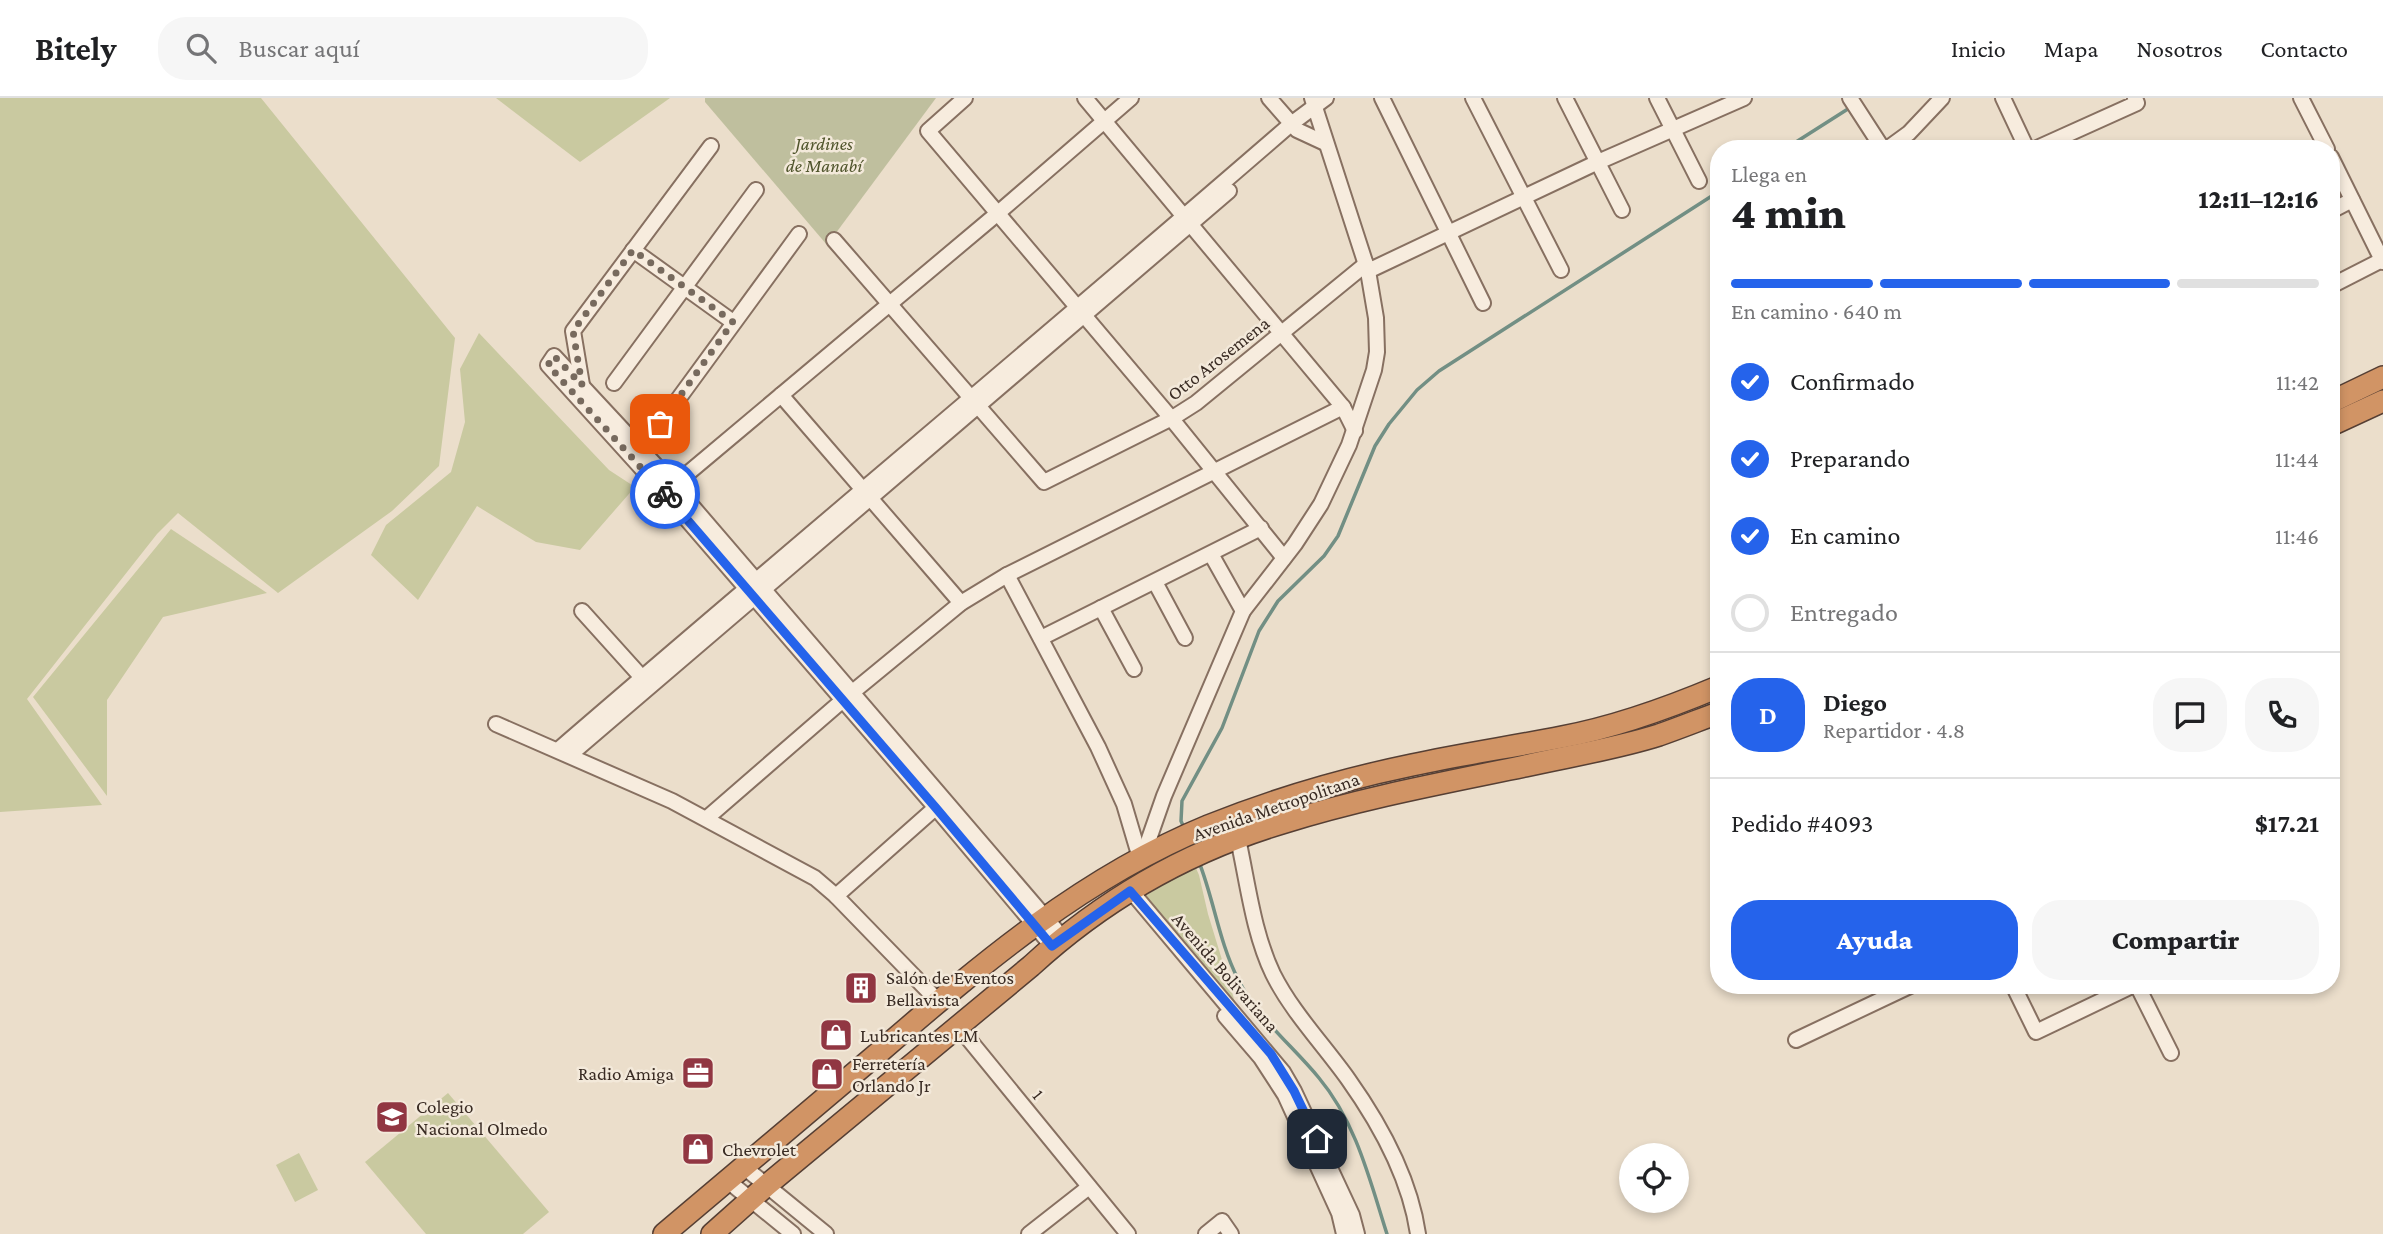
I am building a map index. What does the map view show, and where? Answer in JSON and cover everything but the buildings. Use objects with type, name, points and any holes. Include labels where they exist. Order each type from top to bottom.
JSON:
[{"type":"highway","points":[[2340,398],[2383,377]]},
{"type":"highway","points":[[2340,421],[2383,401]]},
{"type":"highway","name":"Avenida Metropolitana","points":[[664,1234],[938,1001],[1040,920],[1142,857],[1207,827],[1274,803],[1352,780],[1413,765],[1564,737],[1648,714],[1710,690]]},
{"type":"highway","points":[[712,1234],[1057,942],[1127,893],[1189,860],[1281,823],[1394,793],[1657,735],[1710,716]]},
{"type":"highway","points":[[1527,743],[1532,764]]},
{"type":"street","points":[[965,98],[928,131],[1171,418],[1284,558]]},
{"type":"street","points":[[1086,98],[1343,407],[1355,431]]},
{"type":"street","points":[[669,489],[998,214],[1131,98]]},
{"type":"street","points":[[1269,98],[1294,127],[1325,143]]},
{"type":"street","points":[[1382,98],[1483,303]]},
{"type":"street","points":[[1473,98],[1561,270]]},
{"type":"street","points":[[1565,98],[1622,210]]},
{"type":"street","points":[[1657,98],[1699,181]]},
{"type":"street","points":[[1850,98],[1879,140]]},
{"type":"street","points":[[1898,140],[1909,133],[1942,98]]},
{"type":"street","points":[[2003,98],[2023,140]]},
{"type":"street","points":[[2055,140],[2137,103],[2135,98]]},
{"type":"street","points":[[2301,98],[2322,140]]},
{"type":"street","name":"Otto Arosemena","points":[[974,402],[1044,482],[1171,418],[1196,402],[1367,267],[1737,99]]},
{"type":"street","points":[[564,752],[1082,312],[1294,127],[1319,102]]},
{"type":"street","points":[[1142,857],[1156,814],[1243,611],[1321,504],[1355,431],[1368,391],[1377,352],[1376,317],[1367,267],[1325,143],[1319,102]]},
{"type":"street","points":[[582,385],[573,331],[711,146]]},
{"type":"street","points":[[2340,176],[2383,261],[2340,282]]},
{"type":"street","points":[[614,383],[756,190]]},
{"type":"street","points":[[2340,206],[2352,200]]},
{"type":"street","points":[[660,424],[799,234]]},
{"type":"street","points":[[834,240],[974,402]]},
{"type":"street","points":[[633,250],[733,322]]},
{"type":"street","points":[[669,489],[548,365],[554,356],[582,385],[1057,942]]},
{"type":"street","points":[[781,395],[961,603]]},
{"type":"street","points":[[707,818],[961,603],[1007,575],[1343,407]]},
{"type":"street","points":[[1041,638],[1261,528]]},
{"type":"street","points":[[1211,554],[1243,611]]},
{"type":"street","points":[[1007,575],[1110,772],[1142,857]]},
{"type":"street","points":[[1155,582],[1185,638]]},
{"type":"street","points":[[1101,608],[1133,669]]},
{"type":"street","points":[[582,611],[646,682]]},
{"type":"street","points":[[496,724],[707,818],[815,878],[836,896],[938,1001]]},
{"type":"street","points":[[836,896],[941,804]]},
{"type":"street","points":[[1156,814],[1164,830],[1179,840]]},
{"type":"street","points":[[1238,839],[1258,934],[1274,975],[1373,1118],[1399,1172],[1419,1234]]},
{"type":"street","name":"Avenida Bolivariana","points":[[1127,893],[1272,1074],[1285,1095],[1339,1213],[1344,1234]]},
{"type":"street","name":"Avenida Bolivariana","points":[[1127,893],[1283,1072],[1300,1102],[1352,1214],[1357,1234]]},
{"type":"street","points":[[1796,1040],[1893,994]]},
{"type":"street","points":[[2017,994],[2036,1032],[2117,994]]},
{"type":"street","points":[[2141,994],[2171,1053]]},
{"type":"street","name":"1","points":[[958,1026],[1128,1234]]},
{"type":"street","points":[[744,1167],[826,1234]]},
{"type":"street","points":[[728,1181],[793,1234]]},
{"type":"street","points":[[1029,1234],[1089,1187]]},
{"type":"street","points":[[1206,1234],[1222,1221],[1230,1234]]},
{"type":"green space","points":[[0,98],[261,98],[455,338],[439,466],[392,511],[278,593],[178,513],[157,534],[27,699],[102,805],[0,812]]},
{"type":"green space","points":[[496,98],[670,98],[580,162]]},
{"type":"green space","name":"Jardines de Manabí","points":[[705,98],[936,98],[827,245],[705,102]]},
{"type":"green space","points":[[479,333],[609,470],[635,487],[580,550],[536,542],[477,506],[418,600],[371,555],[386,525],[451,472],[465,422],[460,369]]},
{"type":"green space","points":[[171,529],[267,593],[163,617],[107,700],[107,796],[33,697]]},
{"type":"green space","points":[[1195,866],[1199,875],[1237,1009],[1145,896]]},
{"type":"green space","points":[[448,1093],[549,1212],[523,1234],[426,1234],[365,1162]]},
{"type":"green space","points":[[299,1153],[318,1190],[295,1202],[276,1165]]},
{"type":"waterway","points":[[1799,140],[1851,107]]},
{"type":"waterway","points":[[1185,830],[1181,821],[1182,801],[1222,728],[1259,631],[1278,601],[1324,556],[1338,536],[1375,446],[1417,390],[1439,371],[1710,197]]},
{"type":"waterway","points":[[1199,862],[1226,950],[1238,979],[1255,1006],[1319,1078],[1343,1113],[1368,1173],[1387,1234]]},
{"type":"way so far","points":[[660,424],[733,322],[633,250],[573,331],[582,385],[554,356],[548,365],[665,494]]},
{"type":"place","name":"Salón de Eventos Bellavista","points":[[861,988]]},
{"type":"place","name":"Lubricantes LM","points":[[836,1035]]},
{"type":"place","name":"Radio Amiga","points":[[698,1073]]},
{"type":"place","name":"Ferretería Orlando Jr","points":[[827,1074]]},
{"type":"place","name":"Colegio Nacional Olmedo","points":[[392,1117]]},
{"type":"place","name":"Chevrolet","points":[[698,1149]]},
{"type":"route","points":[[665,494],[1052,946],[1130,891],[1271,1054],[1294,1091],[1317,1139]]}]
